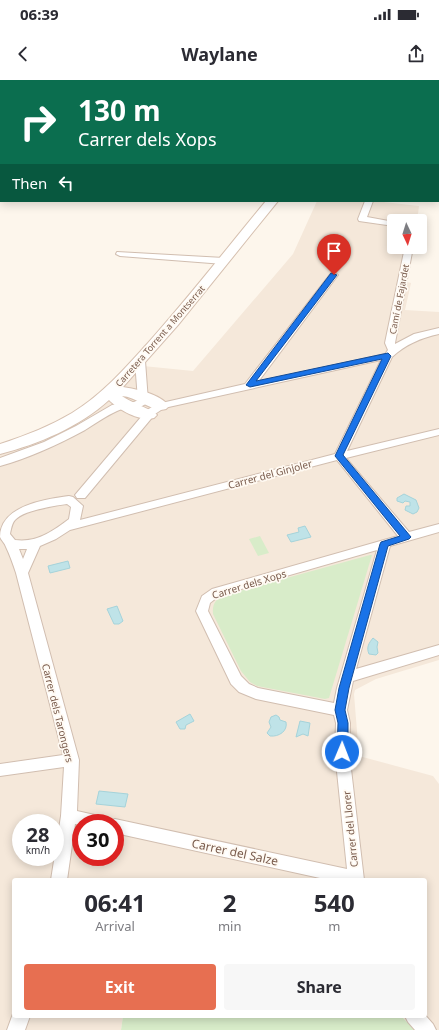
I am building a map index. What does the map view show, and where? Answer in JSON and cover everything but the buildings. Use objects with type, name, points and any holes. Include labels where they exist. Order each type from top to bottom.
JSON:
[{"type":"main road","name":"Carretera Torrent a Montserrat","points":[[0,449],[35,436],[78,416],[111,391],[140,361],[271,202]]},
{"type":"main road","points":[[122,390],[142,395],[154,411],[129,407],[116,399],[111,391],[122,390]]},
{"type":"street","points":[[369,202],[362,219],[387,223]]},
{"type":"street","points":[[120,254],[224,261]]},
{"type":"street","name":"Camí de Fajardet","points":[[390,353],[390,343],[408,254]]},
{"type":"street","points":[[250,385],[334,275]]},
{"type":"street","name":"Camí de Fajardet","points":[[154,411],[250,385],[390,353],[398,345],[411,338],[439,331]]},
{"type":"street","points":[[390,353],[339,456],[406,537]]},
{"type":"street","points":[[0,462],[48,444],[80,428],[116,407],[129,407],[137,405],[143,401],[140,361]]},
{"type":"street","points":[[101,519],[75,504],[53,502],[14,515],[5,522],[5,538],[20,546],[35,545],[67,527],[74,521],[75,504],[154,411]]},
{"type":"street","name":"Carrer del Ginjoler","points":[[67,527],[339,456],[439,432]]},
{"type":"street","name":"Carrer dels Xops","points":[[340,710],[256,693],[244,688],[236,680],[202,611],[203,605],[209,595],[216,592],[439,528]]},
{"type":"street","name":"Carrer dels Tarongers","points":[[5,538],[22,573],[72,760],[69,816],[59,878]]},
{"type":"street","name":"Carrer del Llorer","points":[[356,878],[342,752],[343,723],[340,710],[384,544]]},
{"type":"street","points":[[22,573],[35,545]]},
{"type":"street","points":[[348,677],[439,650]]},
{"type":"street","points":[[0,770],[72,760]]},
{"type":"street","name":"Carrer del Salze","points":[[124,828],[351,878]]},
{"type":"street","points":[[16,1030],[20,1018]]},
{"type":"street","points":[[416,1018],[428,1030]]},
{"type":"shaded area","points":[[317,202],[384,202],[419,206],[418,214],[387,214],[387,254],[412,254],[406,282],[411,283],[405,310],[439,312],[439,660],[376,679],[355,690],[354,694],[359,756],[433,776],[439,784],[439,1030],[415,1030],[403,1018],[427,1018],[427,878],[12,878],[12,1018],[123,1018],[121,1030],[0,1030],[0,453],[113,397],[143,366],[193,371],[293,254]]},
{"type":"green space","points":[[260,536],[269,553],[258,556],[249,539]]},
{"type":"green space","points":[[372,555],[329,698],[325,699],[257,686],[250,682],[241,671],[213,614],[213,607],[217,600],[225,595]]},
{"type":"green space","points":[[123,1018],[403,1018],[415,1030],[121,1030]]},
{"type":"water","points":[[404,494],[416,500],[419,508],[417,512],[413,514],[405,510],[406,506],[410,506],[410,502],[405,501],[403,503],[397,501],[397,498]]},
{"type":"water","points":[[305,526],[311,537],[291,542],[287,535],[299,532],[298,528]]},
{"type":"water","points":[[68,561],[70,568],[50,573],[48,566]]},
{"type":"water","points":[[117,606],[123,621],[119,624],[114,624],[107,609]]},
{"type":"water","points":[[373,638],[378,642],[378,653],[376,655],[369,654],[368,652],[368,645]]},
{"type":"water","points":[[190,714],[194,721],[186,725],[185,729],[180,729],[176,722]]},
{"type":"water","points":[[276,715],[280,720],[286,722],[286,728],[277,736],[270,736],[267,733],[271,727],[269,722],[271,717]]},
{"type":"water","points":[[300,721],[310,723],[308,736],[303,734],[296,737]]},
{"type":"water","points":[[99,791],[128,794],[125,807],[96,804]]},
{"type":"route","points":[[334,275],[250,385],[388,356],[339,456],[406,537],[384,544],[344,688],[340,710],[343,723],[342,752]]}]
